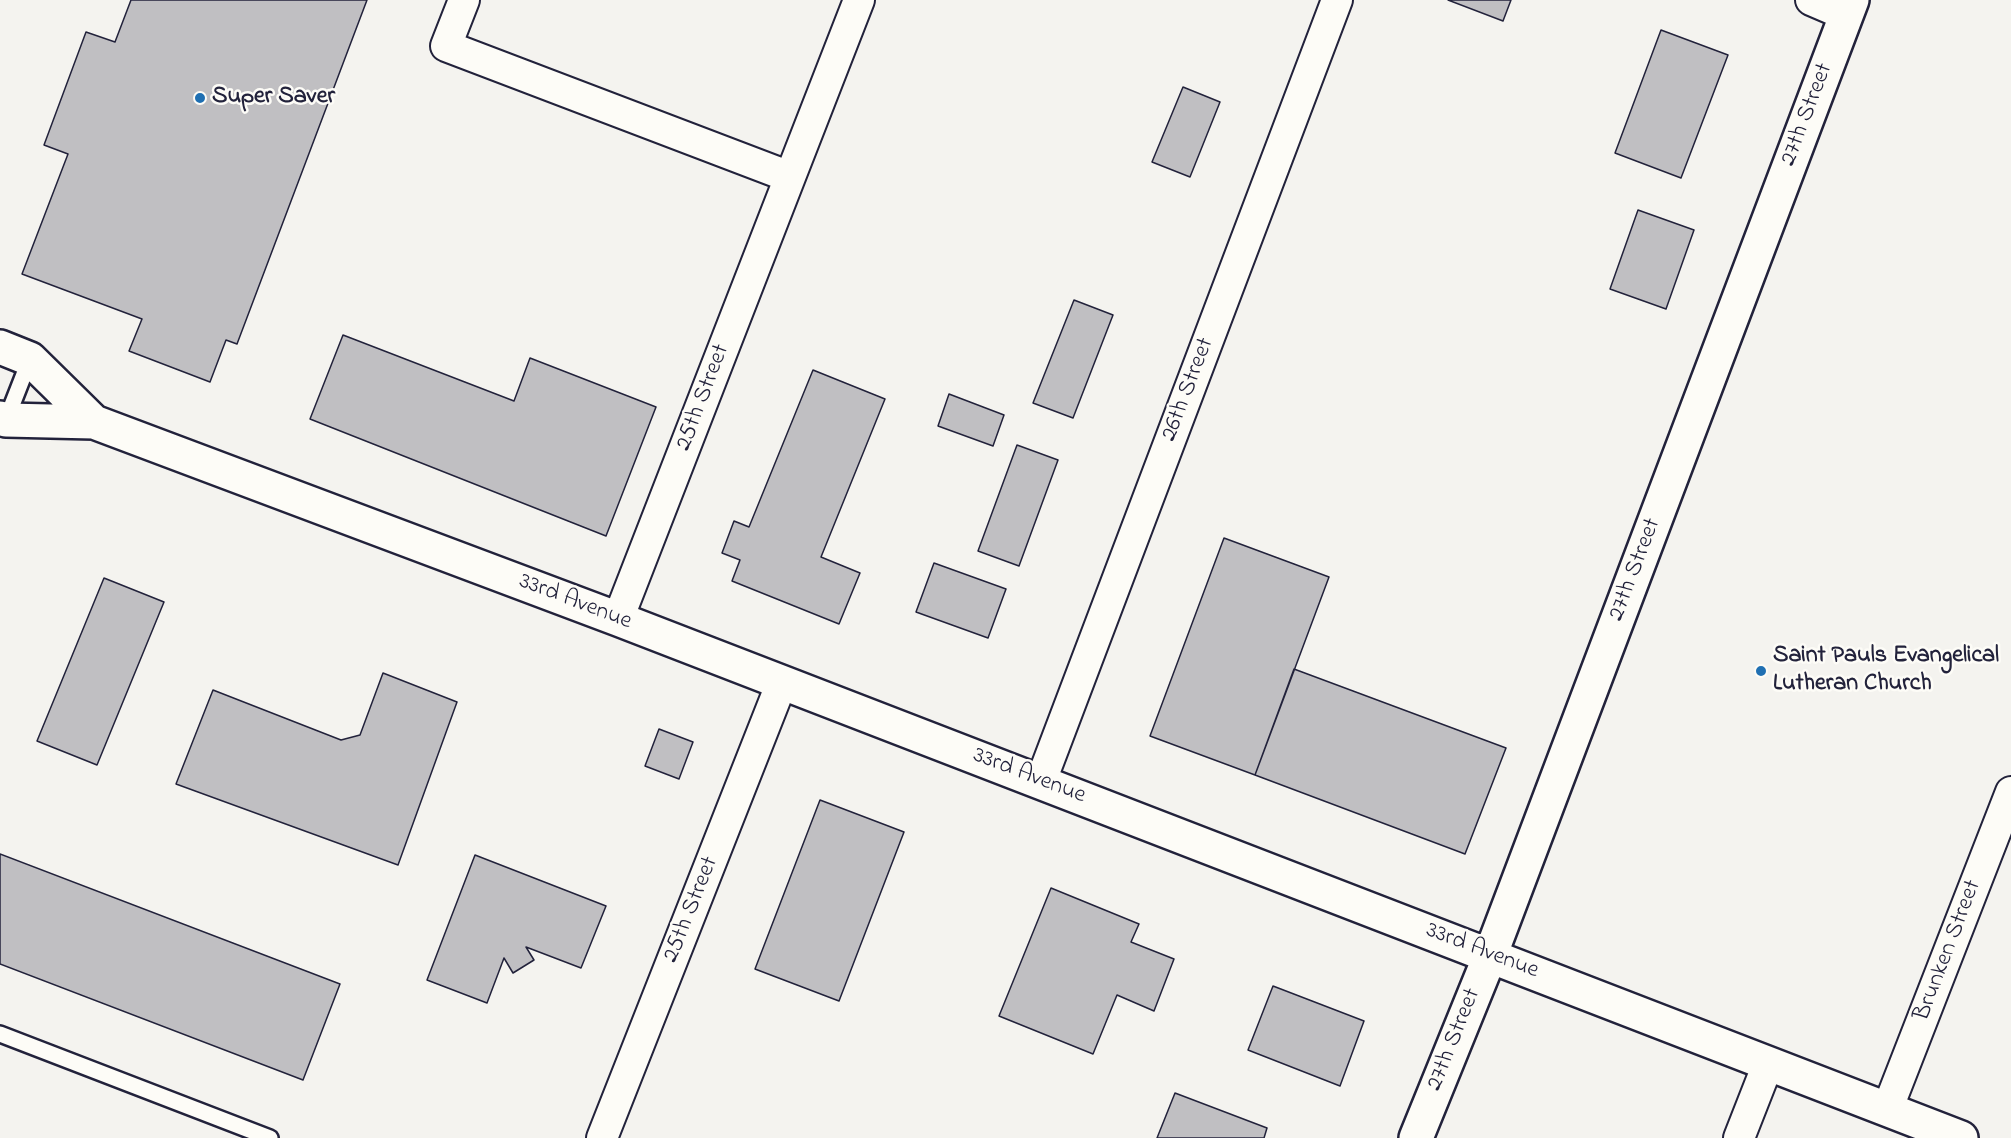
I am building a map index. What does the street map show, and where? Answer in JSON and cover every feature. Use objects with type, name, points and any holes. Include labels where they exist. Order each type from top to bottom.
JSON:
[{"type":"main road","name":"27th Street","points":[[1416,1138],[1490,956],[1849,8]]},
{"type":"main road","name":"33rd Avenue","points":[[0,347],[30,359],[94,422]]},
{"type":"main road","name":"33rd Avenue","points":[[2,424],[94,422],[1041,781],[1961,1138]]},
{"type":"street","points":[[464,0],[446,46],[790,177]]},
{"type":"street","name":"25th Street","points":[[618,619],[859,0]]},
{"type":"street","name":"26th Street","points":[[1041,781],[1337,0]]},
{"type":"street","points":[[1811,0],[1849,8]]},
{"type":"street","name":"25th Street","points":[[602,1138],[782,682]]},
{"type":"street","name":"Brunken Street","points":[[1887,1110],[2011,792]]},
{"type":"street","points":[[1739,1138],[1768,1064]]},
{"type":"lane","points":[[2,424],[30,359]]},
{"type":"lane","points":[[0,1034],[261,1136]]},
{"type":"building","points":[[131,0],[367,0],[237,344],[226,340],[210,382],[129,351],[142,319],[22,274],[68,154],[44,145],[86,32],[115,42]]},
{"type":"building","points":[[1448,0],[1511,0],[1503,21]]},
{"type":"building","points":[[1661,30],[1728,55],[1681,178],[1615,153]]},
{"type":"building","points":[[1183,87],[1220,102],[1190,177],[1152,162]]},
{"type":"building","points":[[1638,210],[1694,230],[1666,309],[1610,289]]},
{"type":"building","points":[[1074,300],[1113,315],[1073,418],[1033,403]]},
{"type":"building","points":[[343,335],[514,401],[530,358],[656,407],[606,536],[310,419]]},
{"type":"building","points":[[813,370],[885,399],[821,557],[860,573],[839,624],[732,581],[740,560],[722,553],[734,521],[749,527]]},
{"type":"building","points":[[949,394],[1004,415],[993,446],[938,426]]},
{"type":"building","points":[[1017,445],[1058,460],[1019,566],[978,551]]},
{"type":"building","points":[[1224,538],[1329,577],[1255,775],[1150,736]]},
{"type":"building","points":[[934,563],[1006,589],[988,638],[916,612]]},
{"type":"building","points":[[104,578],[164,602],[97,765],[37,741]]},
{"type":"building","points":[[1294,669],[1506,748],[1465,854],[1255,775]]},
{"type":"building","points":[[383,673],[457,702],[398,865],[176,784],[213,690],[341,740],[360,735]]},
{"type":"building","points":[[659,729],[693,742],[679,779],[645,766]]},
{"type":"building","points":[[820,800],[904,832],[839,1001],[755,969]]},
{"type":"building","points":[[0,854],[340,984],[303,1080],[0,964]]},
{"type":"building","points":[[475,855],[606,906],[581,968],[526,947],[534,960],[513,973],[504,958],[487,1003],[427,980]]},
{"type":"building","points":[[1051,888],[1139,924],[1131,942],[1174,959],[1154,1011],[1117,995],[1093,1054],[999,1016]]},
{"type":"building","points":[[1273,986],[1364,1021],[1340,1086],[1248,1050]]},
{"type":"building","points":[[1175,1093],[1267,1128],[1264,1138],[1157,1138]]},
{"type":"place","name":"Super Saver","points":[[200,98]]},
{"type":"place","name":"Saint Pauls Evangelical Lutheran Church","points":[[1761,671]]}]
